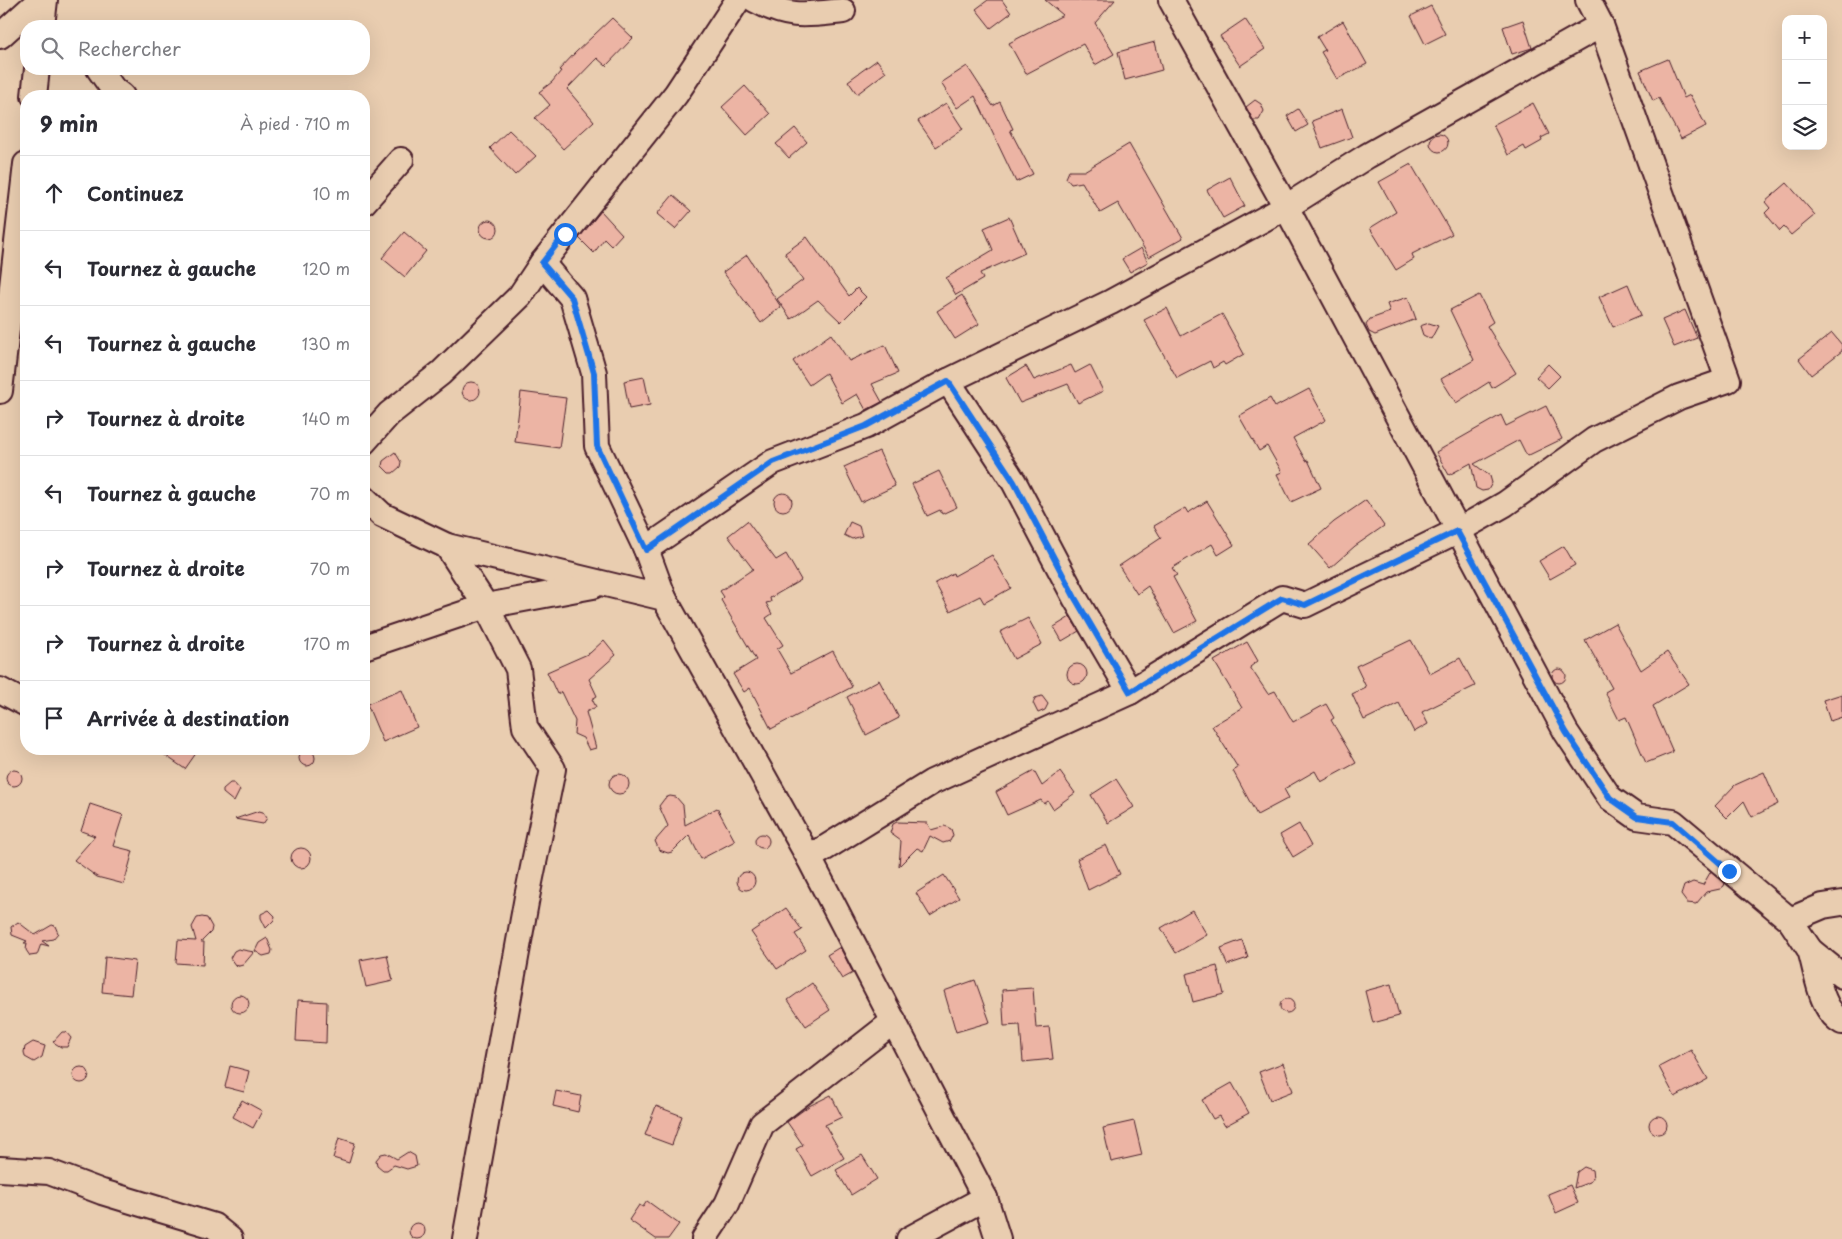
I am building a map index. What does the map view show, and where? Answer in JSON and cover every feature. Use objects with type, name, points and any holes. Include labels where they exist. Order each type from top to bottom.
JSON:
[{"type":"street","points":[[0,36],[40,0]]},
{"type":"street","points":[[43,20],[45,0]]},
{"type":"street","points":[[370,435],[389,414],[441,373],[520,296],[542,263],[676,94],[738,0]]},
{"type":"street","points":[[755,0],[771,9],[794,16],[843,11]]},
{"type":"street","points":[[1171,0],[1286,207],[1457,531],[1566,732],[1610,798],[1637,817],[1673,822],[1790,920],[1810,950],[1826,1004],[1836,1019],[1842,1022]]},
{"type":"street","points":[[809,858],[932,782],[1130,692],[1282,598],[1305,605],[1457,531],[1505,504],[1594,440],[1679,397],[1728,380],[1602,25],[1588,0]]},
{"type":"street","points":[[646,550],[773,462],[866,426],[948,381],[1111,302],[1286,207],[1367,156],[1602,25]]},
{"type":"street","points":[[35,90],[36,75]]},
{"type":"street","points":[[103,75],[114,90]]},
{"type":"street","points":[[370,195],[401,160]]},
{"type":"street","points":[[0,391],[20,216]]},
{"type":"street","points":[[542,263],[572,298],[594,373],[597,446],[646,550],[664,598],[809,858],[985,1198],[998,1239]]},
{"type":"street","points":[[948,381],[1014,482],[1075,598],[1130,692]]},
{"type":"street","points":[[370,504],[382,515],[447,546],[664,598]]},
{"type":"street","points":[[447,546],[486,606],[518,669],[526,727],[553,769],[527,898],[465,1239]]},
{"type":"street","points":[[370,645],[486,606],[602,584]]},
{"type":"street","points":[[0,690],[20,701]]},
{"type":"street","points":[[1790,920],[1823,906],[1842,902]]},
{"type":"street","points":[[1810,950],[1842,976]]},
{"type":"street","points":[[704,1239],[727,1204],[762,1124],[894,1022]]},
{"type":"street","points":[[0,1169],[49,1172],[102,1192],[214,1226],[230,1239]]},
{"type":"street","points":[[909,1239],[985,1198]]},
{"type":"building","points":[[988,0],[1002,0],[1011,13],[991,28],[976,9]]},
{"type":"building","points":[[1045,0],[1115,0],[1095,23],[1114,54],[1095,65],[1083,44],[1026,74],[1009,43],[1063,15]]},
{"type":"building","points":[[1431,6],[1445,34],[1425,44],[1411,16]]},
{"type":"building","points":[[612,18],[633,38],[606,66],[597,58],[567,89],[594,121],[563,149],[535,118],[550,105],[539,92],[552,82],[561,71],[559,70]]},
{"type":"building","points":[[1245,19],[1265,49],[1240,66],[1220,36]]},
{"type":"building","points":[[1523,20],[1532,48],[1512,54],[1503,27]]},
{"type":"building","points":[[1343,21],[1367,64],[1337,79],[1321,52],[1325,50],[1317,37]]},
{"type":"building","points":[[1155,42],[1162,70],[1125,80],[1118,52]]},
{"type":"building","points":[[1668,59],[1684,98],[1690,95],[1706,126],[1681,139],[1659,98],[1653,101],[1640,71]]},
{"type":"building","points":[[877,60],[886,72],[857,94],[848,81]]},
{"type":"building","points":[[967,66],[993,106],[1000,102],[1013,129],[1010,130],[1033,174],[1016,182],[975,96],[957,108],[941,83]]},
{"type":"building","points":[[745,86],[770,114],[747,135],[722,107]]},
{"type":"building","points":[[1255,100],[1261,104],[1264,111],[1259,120],[1253,120],[1246,107]]},
{"type":"building","points":[[946,103],[963,129],[936,147],[918,121]]},
{"type":"building","points":[[1533,103],[1549,134],[1541,138],[1542,141],[1526,150],[1524,146],[1508,155],[1493,125]]},
{"type":"building","points":[[1298,109],[1308,125],[1296,132],[1287,116]]},
{"type":"building","points":[[1342,109],[1352,137],[1322,148],[1312,121]]},
{"type":"building","points":[[795,128],[807,142],[789,158],[776,144]]},
{"type":"building","points":[[509,130],[536,156],[515,175],[490,148]]},
{"type":"building","points":[[1435,134],[1443,134],[1448,139],[1446,150],[1435,152],[1430,147],[1430,139]]},
{"type":"building","points":[[1129,144],[1183,238],[1149,257],[1118,203],[1100,213],[1082,182],[1071,184],[1066,178],[1069,171],[1084,171]]},
{"type":"building","points":[[1411,164],[1452,234],[1412,254],[1414,259],[1396,270],[1370,228],[1396,212],[1379,182]]},
{"type":"building","points":[[1230,177],[1245,206],[1223,218],[1207,190]]},
{"type":"building","points":[[1787,183],[1815,215],[1791,235],[1784,227],[1780,231],[1765,213],[1770,208],[1765,202]]},
{"type":"building","points":[[673,195],[691,211],[675,229],[657,214]]},
{"type":"building","points":[[601,211],[622,234],[611,246],[604,239],[594,253],[579,238]]},
{"type":"building","points":[[1009,217],[1025,253],[980,273],[983,279],[956,295],[946,278],[993,250],[984,228]]},
{"type":"building","points":[[485,220],[493,220],[498,225],[496,236],[485,238],[480,233],[480,225]]},
{"type":"building","points":[[404,232],[426,251],[405,277],[382,258]]},
{"type":"building","points":[[807,237],[849,296],[857,288],[866,297],[841,322],[818,300],[791,319],[777,299],[803,280],[785,253]]},
{"type":"building","points":[[1141,248],[1148,262],[1130,272],[1122,259]]},
{"type":"building","points":[[747,255],[781,307],[761,323],[723,272]]},
{"type":"building","points":[[1628,284],[1641,315],[1613,327],[1599,297]]},
{"type":"building","points":[[962,295],[979,324],[955,339],[937,311]]},
{"type":"building","points":[[1479,295],[1493,322],[1487,326],[1516,373],[1492,388],[1489,382],[1456,403],[1441,379],[1474,360],[1450,310]]},
{"type":"building","points":[[1408,297],[1416,319],[1375,335],[1369,332],[1366,325],[1370,319],[1390,312],[1387,304]]},
{"type":"building","points":[[1167,308],[1181,336],[1222,314],[1244,354],[1225,365],[1223,362],[1213,368],[1210,361],[1177,378],[1144,320]]},
{"type":"building","points":[[1685,310],[1697,338],[1674,347],[1662,320]]},
{"type":"building","points":[[1429,323],[1438,326],[1431,339],[1423,335],[1420,326]]},
{"type":"building","points":[[1832,333],[1842,345],[1842,351],[1811,375],[1799,359]]},
{"type":"building","points":[[831,334],[849,361],[885,345],[898,373],[872,384],[882,402],[866,410],[857,394],[842,403],[826,373],[809,385],[793,361]]},
{"type":"building","points":[[1548,364],[1560,376],[1548,388],[1536,377]]},
{"type":"building","points":[[1071,365],[1075,373],[1090,365],[1103,391],[1078,403],[1068,384],[1020,403],[1006,378],[1026,366],[1034,380]]},
{"type":"building","points":[[644,377],[650,405],[629,409],[624,381]]},
{"type":"building","points":[[467,382],[475,382],[480,387],[478,398],[467,400],[462,395],[462,387]]},
{"type":"building","points":[[1309,389],[1326,420],[1293,438],[1306,461],[1308,460],[1321,488],[1291,502],[1277,474],[1282,472],[1267,446],[1259,451],[1239,416],[1270,398],[1275,407]]},
{"type":"building","points":[[521,392],[566,398],[559,448],[515,442]]},
{"type":"building","points":[[1546,406],[1562,439],[1527,456],[1519,440],[1474,464],[1490,476],[1492,483],[1488,490],[1482,491],[1476,488],[1471,463],[1449,475],[1436,452],[1501,415],[1506,426]]},
{"type":"building","points":[[879,451],[895,486],[861,502],[844,467]]},
{"type":"building","points":[[395,452],[401,462],[400,467],[393,473],[389,473],[382,466],[383,461]]},
{"type":"building","points":[[939,471],[957,507],[942,514],[940,510],[927,516],[912,484]]},
{"type":"building","points":[[783,493],[789,496],[792,502],[789,508],[783,511],[777,508],[774,502],[777,496]]},
{"type":"building","points":[[1366,500],[1384,526],[1355,546],[1330,568],[1309,544],[1334,522]]},
{"type":"building","points":[[1207,501],[1234,545],[1218,555],[1212,544],[1172,568],[1177,575],[1173,577],[1197,621],[1174,633],[1148,586],[1137,594],[1119,566],[1161,538],[1154,526],[1185,508],[1188,513]]},
{"type":"building","points":[[747,521],[776,560],[786,554],[801,580],[770,598],[771,602],[766,603],[772,614],[766,618],[783,645],[777,649],[791,673],[833,651],[852,687],[771,729],[750,688],[744,692],[733,674],[756,660],[721,600],[724,597],[720,591],[753,569],[728,536]]},
{"type":"building","points":[[850,522],[859,526],[862,536],[852,539],[844,535]]},
{"type":"building","points":[[1564,546],[1575,565],[1550,579],[1539,561]]},
{"type":"building","points":[[992,555],[1011,588],[984,603],[980,596],[950,611],[935,583],[953,573],[954,576]]},
{"type":"building","points":[[1070,617],[1079,631],[1062,641],[1054,627]]},
{"type":"building","points":[[1028,618],[1042,644],[1014,659],[1000,632]]},
{"type":"building","points":[[1615,623],[1641,670],[1667,652],[1689,684],[1653,706],[1673,752],[1646,763],[1626,717],[1619,720],[1605,692],[1612,688],[1585,640]]},
{"type":"building","points":[[604,640],[616,655],[589,679],[597,696],[592,699],[596,707],[586,712],[596,748],[589,750],[583,738],[574,734],[575,721],[561,692],[557,694],[547,672],[590,653]]},
{"type":"building","points":[[1411,640],[1430,674],[1460,658],[1475,686],[1422,712],[1428,724],[1414,732],[1399,703],[1364,720],[1352,694],[1366,687],[1356,666]]},
{"type":"building","points":[[1247,642],[1258,661],[1250,667],[1268,694],[1275,691],[1293,722],[1326,704],[1334,718],[1331,720],[1356,763],[1321,782],[1315,771],[1284,789],[1289,798],[1257,815],[1233,771],[1238,768],[1212,726],[1242,708],[1214,661]]},
{"type":"building","points":[[1077,664],[1084,667],[1087,674],[1084,681],[1077,684],[1070,681],[1067,674],[1070,667]]},
{"type":"building","points":[[1556,669],[1562,669],[1566,676],[1562,683],[1556,683],[1552,679],[1552,673]]},
{"type":"building","points":[[879,680],[899,718],[866,735],[847,697]]},
{"type":"building","points":[[402,690],[417,727],[383,742],[370,711],[370,703]]},
{"type":"building","points":[[1842,694],[1842,717],[1830,721],[1823,700]]},
{"type":"building","points":[[1042,696],[1048,704],[1045,710],[1038,713],[1033,703],[1035,698]]},
{"type":"building","points":[[165,755],[195,755],[185,769]]},
{"type":"building","points":[[300,755],[314,755],[314,761],[307,766],[299,758]]},
{"type":"building","points":[[11,770],[17,770],[22,775],[20,784],[11,786],[6,781],[6,775]]},
{"type":"building","points":[[1034,771],[1042,786],[1060,772],[1075,793],[1053,809],[1048,801],[1044,804],[1041,800],[1007,815],[996,792]]},
{"type":"building","points":[[1764,772],[1778,804],[1752,817],[1744,801],[1727,818],[1715,806],[1735,785]]},
{"type":"building","points":[[619,774],[626,777],[629,784],[626,791],[619,794],[612,791],[609,784],[612,777]]},
{"type":"building","points":[[1116,779],[1134,807],[1108,823],[1091,795]]},
{"type":"building","points":[[230,783],[234,783],[240,790],[234,802],[223,793],[223,789]]},
{"type":"building","points":[[670,796],[676,797],[683,805],[685,825],[717,808],[735,841],[701,859],[689,835],[672,852],[668,853],[659,850],[655,841],[668,826],[659,806],[665,798]]},
{"type":"building","points":[[90,804],[123,815],[113,846],[133,851],[124,884],[97,877],[74,860],[95,836],[81,831]]},
{"type":"building","points":[[259,811],[263,812],[267,818],[263,824],[235,819]]},
{"type":"building","points":[[897,822],[927,823],[931,830],[945,826],[951,829],[953,835],[950,841],[943,843],[930,836],[923,851],[917,848],[899,866],[901,841],[890,833],[893,824]]},
{"type":"building","points":[[1299,824],[1311,846],[1293,857],[1280,835]]},
{"type":"building","points":[[759,834],[765,834],[769,841],[765,848],[759,848],[755,844],[755,838]]},
{"type":"building","points":[[1106,845],[1120,874],[1088,890],[1077,859]]},
{"type":"building","points":[[301,848],[308,851],[311,858],[308,865],[301,868],[294,865],[291,858],[294,851]]},
{"type":"building","points":[[1711,871],[1725,883],[1724,886],[1720,889],[1706,892],[1696,904],[1687,903],[1681,895],[1684,886],[1693,882],[1703,885]]},
{"type":"building","points":[[746,872],[752,875],[755,881],[752,887],[746,890],[740,887],[737,881],[740,875]]},
{"type":"building","points":[[944,875],[959,898],[930,916],[916,893]]},
{"type":"building","points":[[786,908],[802,930],[795,934],[806,950],[777,969],[751,932]]},
{"type":"building","points":[[269,910],[275,916],[274,920],[266,928],[261,914]]},
{"type":"building","points":[[1192,910],[1207,935],[1176,953],[1161,928]]},
{"type":"building","points":[[197,918],[207,918],[212,927],[211,932],[201,942],[204,942],[203,965],[176,963],[178,940],[196,941],[192,927]]},
{"type":"building","points":[[18,922],[35,935],[52,925],[55,926],[58,933],[53,939],[42,941],[49,946],[41,944],[37,955],[30,956],[26,950],[27,943],[24,943],[27,941],[12,935],[11,927]]},
{"type":"building","points":[[267,938],[272,950],[271,954],[263,956],[255,951],[259,943]]},
{"type":"building","points":[[1242,940],[1248,958],[1227,965],[1221,948]]},
{"type":"building","points":[[840,947],[853,973],[842,979],[827,955]]},
{"type":"building","points":[[238,949],[254,952],[243,965],[239,966],[235,965],[230,958],[234,951]]},
{"type":"building","points":[[387,955],[393,981],[366,987],[360,960]]},
{"type":"building","points":[[105,957],[135,961],[131,995],[102,992]]},
{"type":"building","points":[[1217,966],[1224,994],[1193,1002],[1186,974]]},
{"type":"building","points":[[975,980],[990,1022],[956,1032],[944,991]]},
{"type":"building","points":[[812,983],[830,1010],[806,1026],[788,1000]]},
{"type":"building","points":[[1391,984],[1399,1016],[1373,1023],[1365,991]]},
{"type":"building","points":[[1033,988],[1036,1028],[1049,1027],[1053,1059],[1023,1062],[1020,1025],[1004,1026],[1002,990]]},
{"type":"building","points":[[240,995],[246,998],[249,1004],[246,1010],[240,1013],[234,1010],[231,1004],[234,998]]},
{"type":"building","points":[[1284,999],[1290,999],[1294,1006],[1290,1013],[1284,1013],[1280,1009],[1280,1003]]},
{"type":"building","points":[[298,1000],[327,1002],[326,1043],[296,1041]]},
{"type":"building","points":[[62,1032],[66,1032],[71,1038],[67,1047],[61,1047],[53,1042]]},
{"type":"building","points":[[33,1042],[45,1046],[42,1057],[34,1062],[25,1057],[24,1052],[25,1047]]},
{"type":"building","points":[[1691,1050],[1708,1079],[1675,1097],[1659,1067]]},
{"type":"building","points":[[1283,1063],[1293,1091],[1270,1100],[1259,1072]]},
{"type":"building","points":[[230,1066],[249,1071],[244,1092],[225,1087]]},
{"type":"building","points":[[78,1067],[84,1067],[89,1072],[87,1081],[78,1083],[73,1078],[73,1072]]},
{"type":"building","points":[[1232,1083],[1249,1113],[1225,1126],[1219,1116],[1213,1119],[1202,1100]]},
{"type":"building","points":[[556,1091],[581,1096],[578,1112],[553,1106]]},
{"type":"building","points":[[831,1095],[842,1117],[825,1125],[844,1158],[812,1176],[796,1149],[803,1145],[787,1122],[809,1106]]},
{"type":"building","points":[[242,1100],[262,1111],[253,1128],[233,1117]]},
{"type":"building","points":[[656,1106],[682,1116],[672,1145],[645,1135]]},
{"type":"building","points":[[1654,1116],[1662,1116],[1667,1121],[1665,1132],[1654,1134],[1649,1129],[1649,1121]]},
{"type":"building","points":[[1134,1121],[1142,1155],[1111,1162],[1103,1128]]},
{"type":"building","points":[[339,1138],[355,1143],[349,1163],[333,1158]]},
{"type":"building","points":[[408,1152],[415,1156],[417,1166],[407,1169],[394,1165],[387,1170],[383,1170],[377,1165],[376,1160],[381,1154],[386,1153],[397,1159]]},
{"type":"building","points":[[862,1155],[877,1179],[851,1195],[836,1170]]},
{"type":"building","points":[[1584,1167],[1592,1170],[1593,1178],[1590,1182],[1574,1188],[1577,1172]]},
{"type":"building","points":[[1570,1185],[1578,1203],[1556,1213],[1548,1194]]},
{"type":"building","points":[[647,1201],[679,1224],[668,1239],[656,1239],[629,1220],[639,1205],[643,1207]]},
{"type":"building","points":[[414,1223],[420,1223],[425,1228],[423,1237],[414,1239],[409,1234],[409,1228]]},
{"type":"route","points":[[565,234],[542,263],[572,298],[594,373],[597,446],[646,550],[773,462],[866,426],[948,381],[1014,482],[1075,598],[1130,692],[1282,598],[1305,605],[1457,531],[1566,732],[1610,798],[1637,817],[1673,822],[1729,871]]}]
